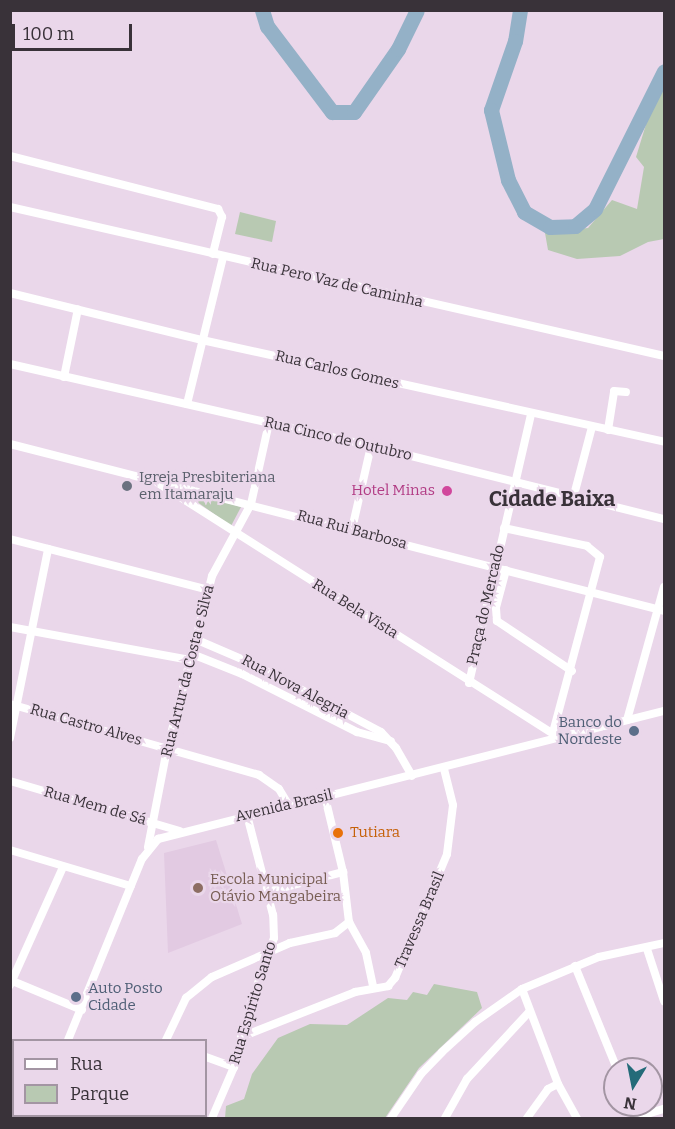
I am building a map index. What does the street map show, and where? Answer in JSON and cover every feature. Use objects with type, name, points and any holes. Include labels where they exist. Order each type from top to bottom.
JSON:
[{"type":"street","points":[[10,156],[218,209],[222,217],[213,254]]},
{"type":"street","name":"Rua Pero Vaz de Caminha","points":[[10,207],[664,356]]},
{"type":"street","points":[[187,404],[223,257]]},
{"type":"street","name":"Rua Carlos Gomes","points":[[10,292],[202,340],[664,442]]},
{"type":"street","points":[[64,377],[78,309]]},
{"type":"street","name":"Rua Cinco de Outubro","points":[[10,364],[515,480],[664,519]]},
{"type":"street","points":[[608,430],[614,391],[626,392]]},
{"type":"street","name":"Praça do Mercado","points":[[469,683],[531,414]]},
{"type":"street","name":"Rua Artur da Costa e Silva","points":[[148,848],[167,749],[208,591],[219,559],[251,504],[269,423]]},
{"type":"street","points":[[574,495],[592,427]]},
{"type":"street","name":"Rua Rui Barbosa","points":[[10,444],[661,609]]},
{"type":"street","points":[[352,530],[371,446]]},
{"type":"street","name":"Rua Bela Vista","points":[[153,479],[234,534],[469,683],[556,735]]},
{"type":"street","name":"Praça do Mercado","points":[[504,528],[598,552],[593,592],[556,735]]},
{"type":"street","points":[[10,539],[208,591]]},
{"type":"street","points":[[10,738],[14,705],[33,632],[48,549]]},
{"type":"street","name":"Praça do Mercado","points":[[506,570],[496,608],[497,621],[572,671]]},
{"type":"street","points":[[627,720],[661,609],[664,587]]},
{"type":"street","name":"Rua Nova Alegria","points":[[10,627],[191,657],[251,678],[357,732],[391,741]]},
{"type":"street","name":"Rua Nova Alegria","points":[[195,639],[254,664],[391,741],[412,776]]},
{"type":"street","name":"Rua Castro Alves","points":[[14,705],[259,775],[279,789],[288,804]]},
{"type":"street","name":"Avenida Brasil","points":[[148,848],[180,831],[444,768],[556,735],[664,711]]},
{"type":"street","name":"Travessa Brasil","points":[[241,1037],[373,986],[388,987],[395,978],[441,872],[453,823],[453,805],[444,768]]},
{"type":"street","name":"Rua Mem de Sá","points":[[10,781],[180,831]]},
{"type":"street","points":[[325,797],[343,872],[349,922],[366,953],[373,986]]},
{"type":"street","name":"Rua Espírito Santo","points":[[212,1119],[234,1067],[241,1037],[271,951],[275,929],[247,815]]},
{"type":"street","points":[[69,1039],[148,848]]},
{"type":"street","points":[[10,850],[131,886]]},
{"type":"street","points":[[63,867],[11,982],[82,1010]]},
{"type":"street","points":[[267,892],[343,872]]},
{"type":"street","points":[[167,1039],[186,998],[198,986],[231,966],[271,951],[335,933],[349,922]]},
{"type":"street","points":[[391,1119],[416,1080],[442,1052],[522,989],[599,957],[647,950],[664,943]]},
{"type":"street","points":[[647,950],[664,1001]]},
{"type":"street","points":[[575,966],[611,1057]]},
{"type":"street","points":[[522,989],[558,1084],[577,1119]]},
{"type":"street","points":[[445,1119],[467,1079],[529,1012]]},
{"type":"street","points":[[207,1057],[234,1067]]},
{"type":"street","points":[[527,1119],[548,1089],[558,1084]]},
{"type":"street","points":[[636,1118],[664,1109]]},
{"type":"shaded area","name":"Escola Municipal Otávio Mangabeira","points":[[216,840],[242,924],[168,953],[164,853]]},
{"type":"green space","points":[[664,89],[664,239],[648,242],[620,256],[577,259],[548,250],[545,233],[588,228],[612,200],[637,209],[644,167],[636,157],[651,108]]},
{"type":"green space","points":[[240,212],[276,221],[272,242],[235,234]]},
{"type":"green space","points":[[179,489],[241,507],[231,526]]},
{"type":"green space","points":[[434,984],[477,992],[482,1008],[419,1068],[385,1118],[225,1118],[226,1106],[244,1099],[252,1074],[278,1038],[310,1024],[347,1025],[388,998],[407,1000],[413,992],[427,995]]},
{"type":"waterway","points":[[262,10],[267,26],[332,112],[354,112],[398,49],[417,10]]},
{"type":"waterway","points":[[520,10],[515,41],[491,110],[508,180],[524,212],[550,227],[575,226],[595,209],[664,71]]},
{"type":"place","name":"Igreja Presbiteriana em Itamaraju","points":[[127,486]]},
{"type":"place","name":"Hotel Minas","points":[[447,491]]},
{"type":"place","name":"Banco do Nordeste","points":[[634,731]]},
{"type":"place","name":"Tutiara","points":[[338,833]]},
{"type":"place","name":"Escola Municipal Otávio Mangabeira","points":[[198,888]]},
{"type":"place","name":"Auto Posto Cidade","points":[[76,997]]},
{"type":"district","name":"Cidade Baixa","points":[[552,499]]}]
